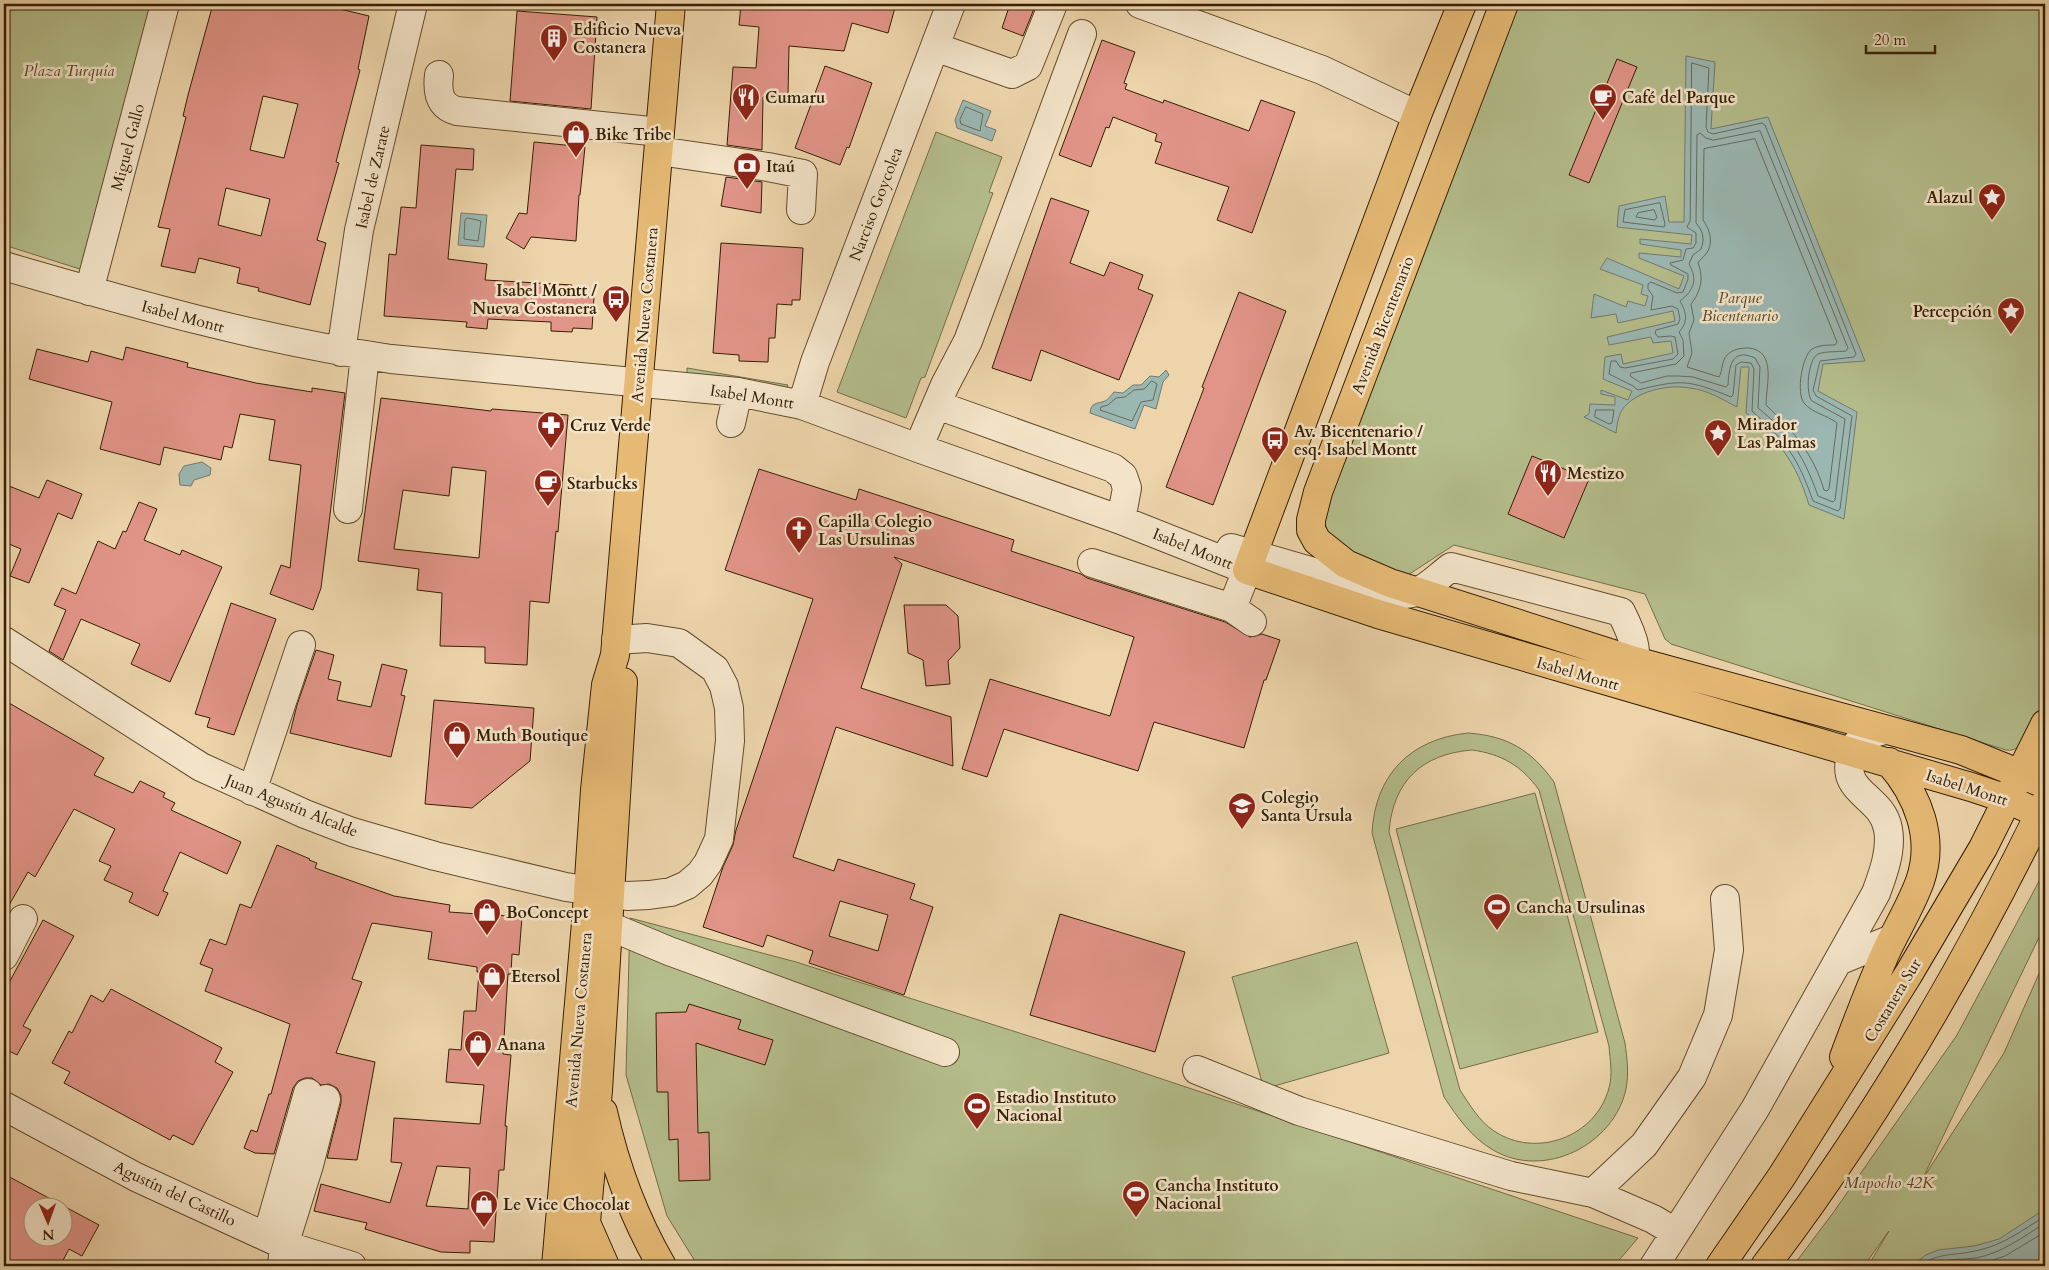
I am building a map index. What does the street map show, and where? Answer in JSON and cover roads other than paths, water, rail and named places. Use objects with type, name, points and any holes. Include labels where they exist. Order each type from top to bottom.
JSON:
[{"type":"main road","name":"Avenida Nueva Costanera","points":[[582,1266],[598,1090],[599,893],[594,790],[606,685],[615,648],[671,4]]},
{"type":"main road","points":[[1249,562],[1417,115],[1462,4]]},
{"type":"main road","name":"Avenida Bicentenario","points":[[1417,593],[1346,564],[1328,551],[1317,541],[1312,530],[1312,512],[1504,4]]},
{"type":"main road","name":"Isabel Montt","points":[[1249,562],[1329,599],[2042,808]]},
{"type":"main road","name":"Isabel Montt","points":[[1417,593],[1635,660],[1961,750],[2045,784]]},
{"type":"main road","name":"Costanera Sur","points":[[1720,1266],[1782,1176],[1903,983],[1978,856],[2045,724]]},
{"type":"main road","points":[[1829,1101],[1866,996],[1920,881],[1926,848],[1920,813],[1913,794],[1903,777],[1890,762]]},
{"type":"main road","points":[[1765,1266],[1841,1160],[1933,1014],[1978,934],[2042,808]]},
{"type":"main road","name":"Avenida Nueva Costanera","points":[[556,1266],[566,1157],[598,925]]},
{"type":"main road","name":"Avenida Nueva Costanera","points":[[598,1090],[615,1160],[643,1230],[662,1266]]},
{"type":"main road","points":[[566,1157],[586,1223]]},
{"type":"main road","name":"Avenida Nueva Costanera","points":[[586,1223],[605,1266]]},
{"type":"street","name":"Miguel Gallo","points":[[89,291],[165,4]]},
{"type":"street","name":"Isabel de Zarate","points":[[353,353],[359,230],[413,4]]},
{"type":"street","name":"Narciso Goycolea","points":[[802,405],[816,362],[951,4]]},
{"type":"street","points":[[935,47],[1012,74],[1028,66],[1053,4]]},
{"type":"street","points":[[1140,4],[1322,70],[1417,115]]},
{"type":"street","points":[[918,448],[944,385],[968,341],[1082,34]]},
{"type":"street","points":[[439,76],[438,95],[446,107],[457,111],[659,141],[803,174],[800,210]]},
{"type":"street","name":"Isabel Montt","points":[[4,266],[89,291],[259,335],[353,353],[738,392],[802,405],[1121,520],[1249,562],[1386,593],[1402,595],[1417,593]]},
{"type":"street","points":[[348,508],[353,353]]},
{"type":"street","points":[[731,423],[738,392]]},
{"type":"street","points":[[937,405],[1113,468],[1123,476],[1127,488],[1121,520]]},
{"type":"street","points":[[1092,563],[1242,615],[1249,562]]},
{"type":"street","points":[[1417,593],[1451,567],[1621,612],[1634,639],[1635,660],[1630,679],[1624,687]]},
{"type":"street","name":"Juan Agustín Alcalde","points":[[4,641],[201,767],[305,814],[361,834],[436,856],[599,893],[649,895],[671,892],[686,885],[700,874],[708,863],[719,839],[730,741],[729,708],[724,686],[715,669],[679,643],[647,638],[615,648]]},
{"type":"street","points":[[252,791],[302,645]]},
{"type":"street","points":[[1656,1266],[1675,1232],[1755,1109],[1876,893],[1887,864],[1888,830],[1880,809],[1855,786],[1847,768],[1852,752],[1864,736],[1885,730]]},
{"type":"street","points":[[1593,1193],[1644,1144],[1692,1077],[1718,1015],[1729,950],[1725,899]]},
{"type":"street","points":[[4,956],[23,919]]},
{"type":"street","points":[[598,925],[945,1052]]},
{"type":"street","points":[[1838,961],[1892,939]]},
{"type":"street","points":[[1197,1070],[1299,1111],[1492,1171],[1593,1193],[1653,1219],[1675,1232]]},
{"type":"street","points":[[278,1249],[309,1165],[317,1096]]},
{"type":"street","name":"Agustín del Castillo","points":[[4,1106],[278,1249],[352,1266]]},
{"type":"water","points":[[1686,56],[1715,62],[1711,129],[1768,117],[1865,361],[1823,364],[1818,391],[1857,412],[1844,519],[1809,505],[1798,477],[1785,454],[1746,413],[1749,367],[1741,367],[1737,407],[1702,391],[1672,387],[1653,390],[1628,403],[1620,415],[1616,433],[1584,417],[1589,414],[1590,404],[1615,405],[1615,397],[1601,394],[1601,390],[1628,400],[1632,391],[1603,379],[1605,357],[1621,354],[1623,364],[1673,353],[1671,341],[1653,343],[1651,337],[1609,345],[1607,337],[1675,321],[1673,311],[1618,323],[1616,314],[1591,318],[1594,294],[1626,307],[1628,301],[1645,306],[1648,296],[1641,294],[1643,285],[1600,269],[1607,258],[1679,289],[1684,276],[1639,258],[1639,253],[1681,257],[1681,250],[1640,244],[1640,239],[1691,244],[1692,235],[1617,227],[1619,206],[1665,196],[1669,222],[1684,222]]},
{"type":"water","points":[[963,100],[991,111],[985,126],[996,130],[992,141],[957,128],[955,120]]},
{"type":"water","points":[[461,213],[487,215],[484,247],[458,245]]},
{"type":"water","points":[[1166,370],[1169,375],[1163,382],[1156,409],[1144,405],[1135,429],[1090,413],[1093,405],[1106,400],[1114,392],[1123,393],[1133,385],[1141,385],[1150,376],[1159,377]]},
{"type":"water","points":[[202,462],[211,468],[210,475],[194,480],[191,486],[180,485],[179,474],[184,466]]},
{"type":"water","points":[[2045,1209],[2045,1266],[1911,1266],[1926,1255],[1938,1250],[1974,1246],[1999,1239]]},
{"type":"place","name":"Edificio Nueva Costanera","points":[[554,62]]},
{"type":"place","name":"Cumaru","points":[[746,121]]},
{"type":"place","name":"Café del Parque","points":[[1603,121]]},
{"type":"place","name":"Bike Tribe","points":[[576,158]]},
{"type":"place","name":"Itaú","points":[[747,190]]},
{"type":"place","name":"Alazul","points":[[1992,221]]},
{"type":"place","name":"Isabel Montt / Nueva Costanera","points":[[616,323]]},
{"type":"place","name":"Percepción","points":[[2011,335]]},
{"type":"place","name":"Cruz Verde","points":[[551,449]]},
{"type":"place","name":"Mirador Las Palmas","points":[[1718,457]]},
{"type":"place","name":"Av. Bicentenario / esq. Isabel Montt","points":[[1275,464]]},
{"type":"place","name":"Mestizo","points":[[1548,497]]},
{"type":"place","name":"Starbucks","points":[[548,507]]},
{"type":"place","name":"Capilla Colegio Las Ursulinas","points":[[799,554]]},
{"type":"place","name":"Muth Boutique","points":[[457,759]]},
{"type":"place","name":"Colegio Santa Úrsula","points":[[1242,830]]},
{"type":"place","name":"Cancha Ursulinas","points":[[1497,931]]},
{"type":"place","name":"BoConcept","points":[[487,936]]},
{"type":"place","name":"Etersol","points":[[492,1000]]},
{"type":"place","name":"Anana","points":[[478,1068]]},
{"type":"place","name":"Estadio Instituto Nacional","points":[[977,1130]]},
{"type":"place","name":"Cancha Instituto Nacional","points":[[1136,1218]]},
{"type":"place","name":"Le Vice Chocolat","points":[[484,1228]]},
{"type":"park label","name":"Plaza Turquía","points":[[69,70]]},
{"type":"park label","name":"Parque Bicentenario","points":[[1740,306]]},
{"type":"park label","name":"Mapocho 42K","points":[[1889,1182]]}]
